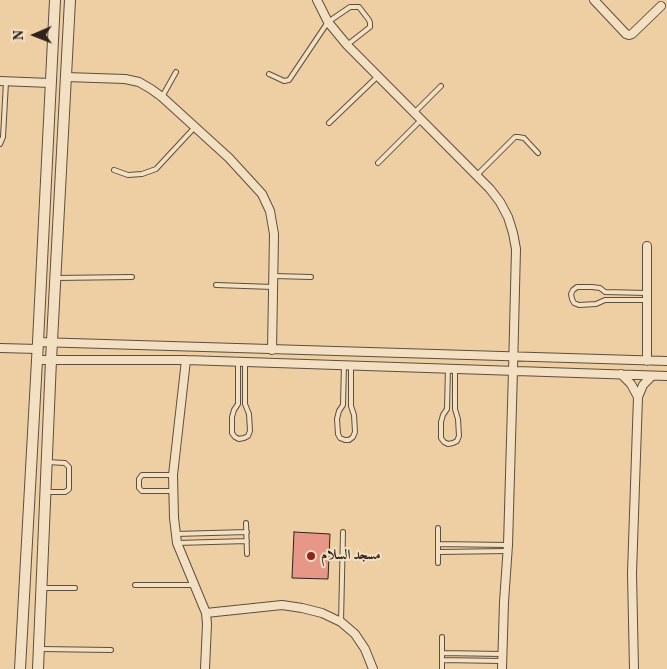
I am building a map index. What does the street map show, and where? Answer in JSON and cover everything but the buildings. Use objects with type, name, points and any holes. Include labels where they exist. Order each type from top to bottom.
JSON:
[{"type":"street","points":[[20,669],[38,350],[54,0]]},
{"type":"street","points":[[38,669],[51,360],[70,0]]},
{"type":"street","points":[[317,0],[328,22],[347,45],[490,189],[508,217],[513,233],[516,249],[513,370],[502,661]]},
{"type":"street","points":[[594,0],[629,35],[661,6]]},
{"type":"street","points":[[53,38],[68,38]]},
{"type":"street","points":[[66,77],[125,79],[138,82],[151,89],[229,158],[262,194],[273,222],[274,234],[272,350]]},
{"type":"street","points":[[3,81],[50,82]]},
{"type":"street","points":[[47,139],[63,140]]},
{"type":"street","points":[[647,246],[647,361]]},
{"type":"street","points":[[0,348],[38,350],[52,342],[667,361]]},
{"type":"street","points":[[38,350],[51,360],[186,360],[667,376]]},
{"type":"street","points":[[186,360],[173,475],[173,491],[176,538],[206,612],[205,669]]},
{"type":"street","points":[[621,374],[631,384],[638,397]]},
{"type":"street","points":[[634,669],[632,572],[638,397],[643,385],[652,376]]},
{"type":"street","points":[[206,612],[282,605],[316,611],[341,622],[354,634],[365,649],[373,669]]},
{"type":"lane","points":[[269,74],[284,82],[289,80],[328,22],[350,7],[359,7],[369,20],[370,27],[347,45]]},
{"type":"lane","points":[[162,97],[176,72]]},
{"type":"lane","points":[[329,123],[378,76]]},
{"type":"lane","points":[[0,144],[3,137],[3,81]]},
{"type":"lane","points":[[414,113],[441,86]]},
{"type":"lane","points":[[378,163],[421,120]]},
{"type":"lane","points":[[114,170],[128,174],[142,174],[156,169],[195,127]]},
{"type":"lane","points":[[476,176],[515,137],[524,138],[538,153]]},
{"type":"lane","points":[[274,276],[311,277]]},
{"type":"lane","points":[[55,278],[132,277]]},
{"type":"lane","points":[[216,285],[274,286]]},
{"type":"lane","points":[[577,287],[592,287],[600,288],[605,292],[647,297],[605,300],[596,304],[579,305],[574,303],[571,294],[577,287]]},
{"type":"lane","points":[[242,362],[245,403],[249,414],[250,431],[248,436],[239,439],[232,433],[232,418],[238,404],[242,362]]},
{"type":"lane","points":[[347,365],[355,432],[353,437],[345,440],[340,438],[338,434],[337,419],[343,405],[347,365]]},
{"type":"lane","points":[[451,368],[459,436],[453,443],[448,444],[442,438],[441,422],[447,409],[451,368]]},
{"type":"lane","points":[[45,492],[65,492],[69,489],[68,464],[47,462]]},
{"type":"lane","points":[[173,475],[142,475],[139,479],[139,488],[142,492],[173,491]]},
{"type":"lane","points":[[246,523],[247,554]]},
{"type":"lane","points":[[438,528],[438,563]]},
{"type":"lane","points":[[176,538],[247,532]]},
{"type":"lane","points":[[341,622],[343,532]]},
{"type":"lane","points":[[176,538],[247,542]]},
{"type":"lane","points":[[438,544],[507,548]]},
{"type":"lane","points":[[438,552],[507,548]]},
{"type":"lane","points":[[135,586],[194,585]]},
{"type":"lane","points":[[41,588],[74,588]]},
{"type":"lane","points":[[442,637],[442,669]]},
{"type":"lane","points":[[39,648],[110,650]]},
{"type":"lane","points":[[442,653],[502,661]]},
{"type":"lane","points":[[442,660],[502,661]]},
{"type":"place","name":"مسجد السلام","points":[[311,556]]}]
